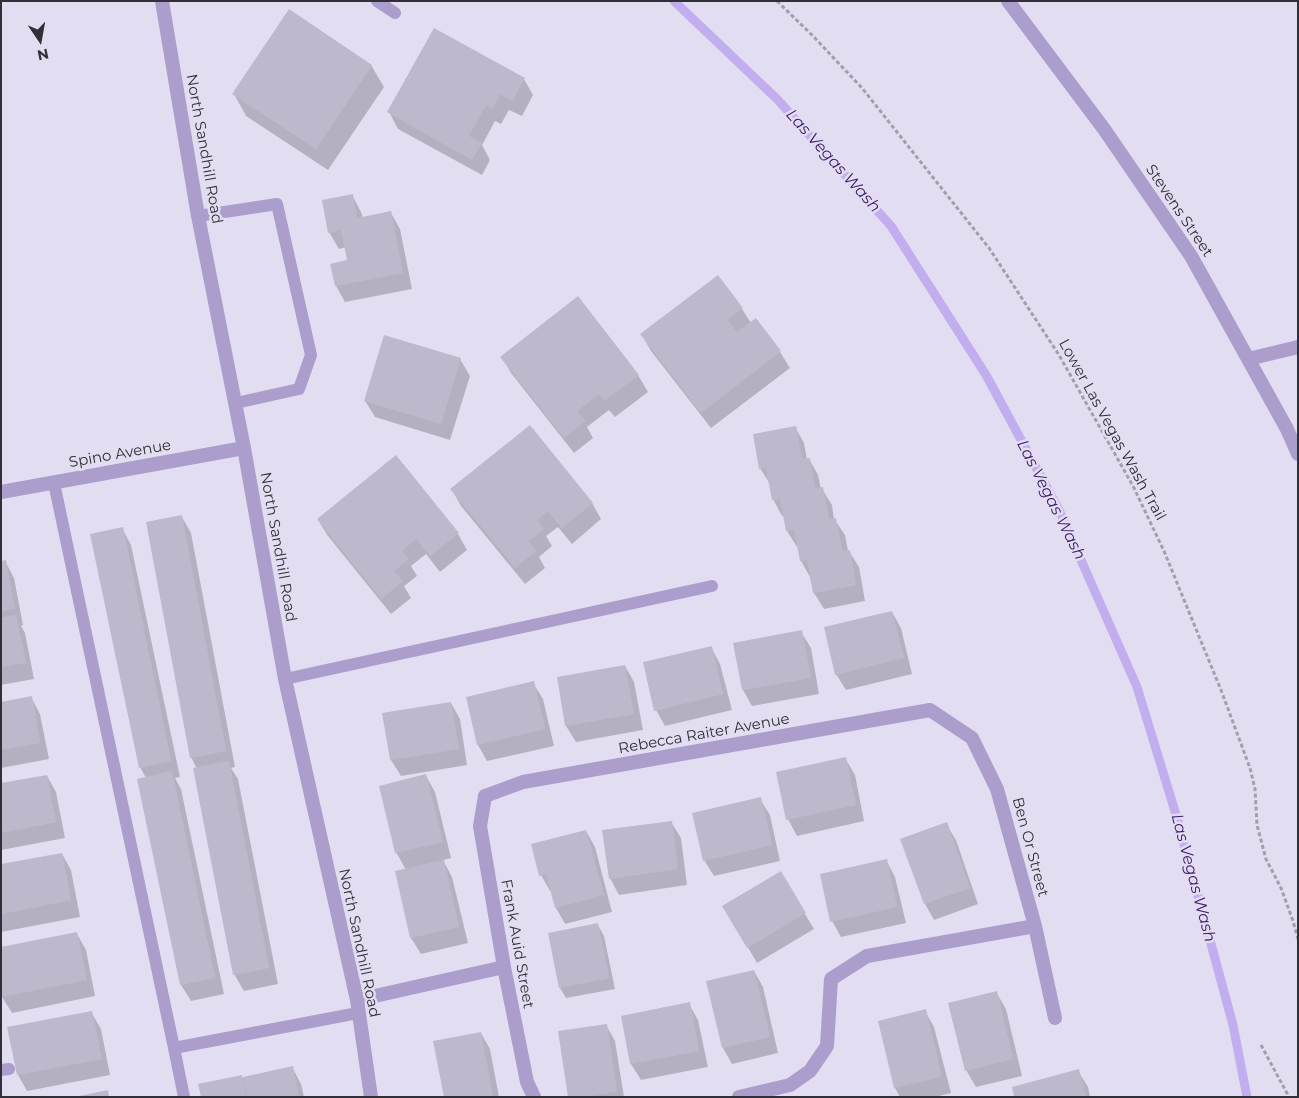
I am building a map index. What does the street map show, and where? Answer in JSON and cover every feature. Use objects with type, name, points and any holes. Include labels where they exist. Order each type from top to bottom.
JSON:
[{"type":"street","name":"North Sandhill Road","points":[[162,1],[198,216],[236,403],[285,680],[357,1007],[371,1097]]},
{"type":"street","name":"Stevens Street","points":[[1008,1],[1104,129],[1191,256],[1287,429],[1298,454]]},
{"type":"street","points":[[1248,358],[1298,346]]},
{"type":"street","name":"Spino Avenue","points":[[1,492],[244,448]]},
{"type":"street","name":"Rebecca Raiter Avenue","points":[[485,796],[523,782],[930,710]]},
{"type":"street","name":"Ben Or Street","points":[[930,710],[972,738],[997,790],[1035,926],[1055,1018]]},
{"type":"street","name":"Frank Auid Street","points":[[485,796],[480,826],[504,967],[527,1082],[534,1097]]},
{"type":"street","points":[[738,1097],[790,1085],[810,1071],[827,1046],[831,979],[867,956],[1035,926]]},
{"type":"street","points":[[357,1007],[504,967]]},
{"type":"lane","points":[[377,1],[395,13]]},
{"type":"lane","points":[[198,216],[277,204],[311,356],[299,389],[236,403]]},
{"type":"lane","points":[[54,483],[184,1097]]},
{"type":"lane","points":[[285,680],[712,586]]},
{"type":"lane","points":[[174,1048],[357,1007]]},
{"type":"path","name":"Lower Las Vegas Wash Trail","points":[[777,1],[862,88],[989,248],[1059,354],[1128,478],[1164,551],[1224,698],[1250,768],[1256,789],[1257,825],[1266,859],[1281,888],[1298,939]]},
{"type":"path","points":[[1261,1045],[1289,1097]]},
{"type":"building","points":[[289,9],[372,65],[316,149],[232,94]]},
{"type":"building","points":[[434,28],[525,78],[512,101],[500,94],[492,109],[486,105],[469,136],[482,143],[472,160],[387,112]]},
{"type":"building","points":[[353,194],[357,218],[391,211],[403,273],[335,286],[330,264],[347,260],[341,230],[328,233],[322,200]]},
{"type":"building","points":[[718,275],[743,308],[727,320],[737,332],[756,318],[781,351],[701,413],[640,334]]},
{"type":"building","points":[[578,296],[639,375],[604,401],[599,394],[577,411],[585,421],[564,438],[500,357]]},
{"type":"building","points":[[384,335],[461,358],[441,424],[364,401]]},
{"type":"building","points":[[530,425],[593,503],[562,528],[548,511],[537,520],[544,529],[529,541],[536,551],[515,568],[450,489]]},
{"type":"building","points":[[796,426],[802,459],[810,458],[815,488],[823,487],[829,519],[836,518],[842,551],[850,550],[856,585],[813,593],[807,560],[800,561],[794,530],[786,531],[780,499],[772,500],[766,468],[759,469],[753,434]]},
{"type":"building","points":[[396,455],[459,533],[430,556],[416,539],[402,551],[409,559],[394,571],[403,581],[381,599],[317,519]]},
{"type":"building","points":[[182,515],[226,751],[190,758],[146,522]]},
{"type":"building","points":[[123,527],[171,761],[139,768],[90,534]]},
{"type":"building","points":[[6,560],[15,609],[1,611],[1,561]]},
{"type":"building","points":[[892,611],[904,658],[835,675],[824,627]]},
{"type":"building","points":[[16,615],[26,663],[1,667],[1,618]]},
{"type":"building","points":[[802,630],[811,678],[742,690],[733,643]]},
{"type":"building","points":[[712,646],[723,694],[654,711],[643,662]]},
{"type":"building","points":[[625,665],[634,714],[565,726],[557,677]]},
{"type":"building","points":[[534,681],[545,729],[477,745],[466,697]]},
{"type":"building","points":[[32,696],[40,743],[1,750],[1,702]]},
{"type":"building","points":[[451,702],[459,749],[390,760],[382,713]]},
{"type":"building","points":[[846,757],[856,805],[786,820],[776,772]]},
{"type":"building","points":[[229,761],[269,968],[233,975],[193,768]]},
{"type":"building","points":[[172,771],[215,978],[180,985],[137,779]]},
{"type":"building","points":[[426,774],[443,842],[395,853],[379,786]]},
{"type":"building","points":[[47,775],[56,822],[1,833],[1,783]]},
{"type":"building","points":[[761,797],[772,845],[703,861],[692,813]]},
{"type":"building","points":[[672,821],[678,869],[609,879],[602,830]]},
{"type":"building","points":[[947,822],[970,888],[924,904],[900,839]]},
{"type":"building","points":[[586,830],[604,895],[555,908],[546,874],[539,876],[531,844]]},
{"type":"building","points":[[62,853],[71,900],[1,914],[1,864]]},
{"type":"building","points":[[887,859],[897,907],[830,922],[820,874]]},
{"type":"building","points":[[444,860],[459,927],[410,938],[395,871]]},
{"type":"building","points":[[781,871],[806,913],[747,948],[722,906]]},
{"type":"building","points":[[598,923],[609,978],[559,988],[548,933]]},
{"type":"building","points":[[77,932],[87,980],[1,997],[1,947]]},
{"type":"building","points":[[754,970],[770,1037],[722,1048],[706,981]]},
{"type":"building","points":[[997,991],[1013,1059],[965,1071],[948,1003]]},
{"type":"building","points":[[690,1002],[699,1051],[630,1064],[621,1016]]},
{"type":"building","points":[[926,1009],[942,1077],[894,1088],[878,1021]]},
{"type":"building","points":[[92,1011],[102,1059],[17,1075],[7,1027]]},
{"type":"building","points":[[607,1024],[617,1092],[584,1097],[568,1097],[558,1031]]},
{"type":"building","points":[[481,1032],[493,1097],[444,1097],[433,1041]]},
{"type":"building","points":[[293,1066],[299,1097],[247,1097],[243,1077]]},
{"type":"building","points":[[1079,1069],[1086,1097],[1014,1097],[1012,1087]]},
{"type":"building","points":[[242,1075],[246,1097],[201,1097],[198,1084]]},
{"type":"building","points":[[108,1090],[109,1097],[79,1096]]},
{"type":"waterway","name":"Las Vegas Wash","points":[[674,1],[778,100],[891,226],[986,375],[1059,510],[1137,687],[1177,818],[1233,1025],[1247,1097]]}]
